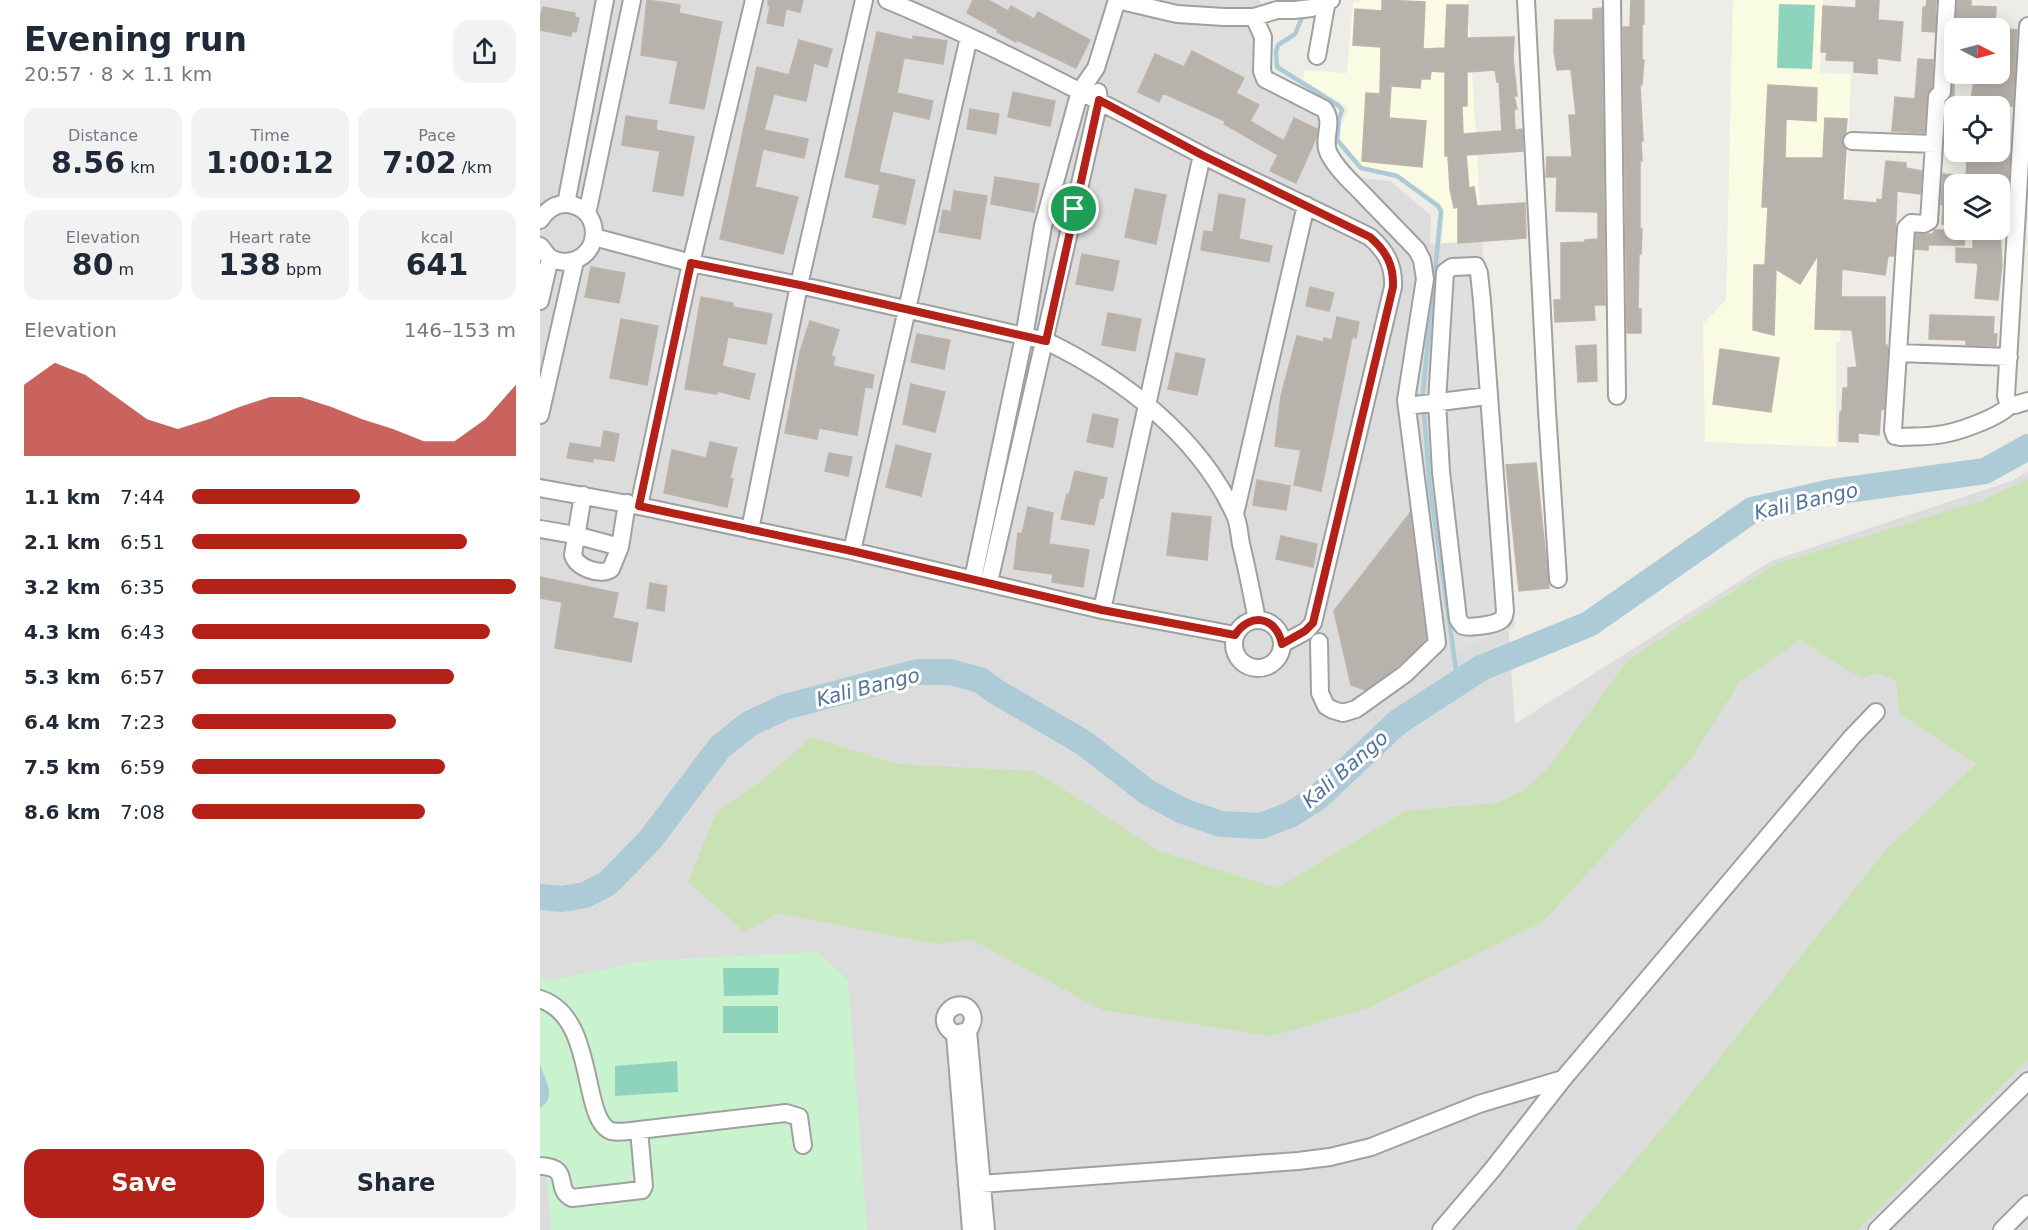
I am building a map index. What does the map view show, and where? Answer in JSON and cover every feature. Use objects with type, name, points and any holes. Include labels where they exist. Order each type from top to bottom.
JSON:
[{"type":"street","points":[[566,204],[605,0]]},
{"type":"street","points":[[587,214],[632,0]]},
{"type":"street","points":[[583,495],[575,535],[574,560],[591,571],[604,572],[611,569],[633,505],[754,0]]},
{"type":"street","points":[[750,530],[800,285],[864,0]]},
{"type":"street","points":[[887,0],[1099,100],[1202,155],[1370,237],[1382,248],[1392,267],[1393,287],[1313,623],[1305,631],[1282,644]]},
{"type":"street","points":[[981,581],[1043,226],[1080,91],[1096,68],[1117,0],[1178,14],[1224,17],[1254,17],[1278,5],[1314,3],[1317,56]]},
{"type":"street","points":[[1224,17],[1231,0]]},
{"type":"street","points":[[1526,0],[1558,579]]},
{"type":"street","points":[[1612,0],[1617,396]]},
{"type":"street","points":[[1947,0],[1942,92],[1937,98],[1929,221],[1924,224],[1911,223],[1906,228],[1893,430],[1897,436],[1939,435],[2005,410],[2008,400],[2028,26]]},
{"type":"street","points":[[1254,17],[1263,37],[1262,71],[1265,79],[1324,109],[1330,122],[1325,142],[1326,148],[1337,168],[1417,250],[1422,260],[1425,279],[1407,390],[1407,406],[1437,643],[1405,674],[1356,709],[1343,712],[1326,706],[1320,693],[1319,642]]},
{"type":"street","points":[[852,551],[969,38]]},
{"type":"street","points":[[981,581],[1046,341],[1099,100],[1096,68]]},
{"type":"street","points":[[1852,141],[1934,144]]},
{"type":"street","points":[[1102,610],[1202,155]]},
{"type":"street","points":[[540,220],[548,210],[556,206],[566,204],[577,207],[587,214],[593,225],[594,237],[591,248],[575,261],[562,262],[545,252],[540,301]]},
{"type":"street","points":[[1235,514],[1306,205]]},
{"type":"street","points":[[594,237],[691,263],[800,285],[1046,341],[1080,358],[1147,404],[1181,436],[1209,470],[1235,514],[1257,620]]},
{"type":"street","points":[[540,415],[575,261]]},
{"type":"street","points":[[1476,266],[1479,273],[1505,611],[1503,618],[1498,622],[1469,627],[1462,626],[1458,619],[1441,472],[1437,402],[1445,272],[1452,267],[1476,266]]},
{"type":"street","points":[[1898,353],[2009,357]]},
{"type":"street","points":[[1407,406],[1488,396]]},
{"type":"street","points":[[2008,400],[2021,405],[2028,401]]},
{"type":"street","points":[[540,488],[852,551],[1102,610],[1235,635]]},
{"type":"street","points":[[540,529],[620,546]]},
{"type":"street","points":[[1257,620],[1266,621],[1275,626],[1282,644],[1281,653],[1275,661],[1268,667],[1258,669],[1241,662],[1235,654],[1233,645],[1240,627],[1257,620]]},
{"type":"street","points":[[1441,1230],[1492,1170],[1563,1079],[1876,712]]},
{"type":"street","points":[[540,999],[549,1002],[561,1011],[576,1035],[596,1113],[609,1130],[615,1132],[639,1130],[786,1113],[799,1116],[803,1144]]},
{"type":"street","points":[[962,1032],[975,1184],[986,1230]]},
{"type":"street","points":[[975,1184],[1330,1157],[1371,1147],[1479,1104],[1563,1079]]},
{"type":"street","points":[[1877,1230],[2028,1080]]},
{"type":"street","points":[[540,1166],[551,1167],[558,1171],[562,1176],[564,1192],[572,1198],[642,1190],[644,1186],[639,1130]]},
{"type":"street","points":[[971,1230],[975,1184]]},
{"type":"street","points":[[2002,1230],[2028,1204]]},
{"type":"shaded area","points":[[540,0],[1260,0],[1269,45],[1268,77],[1334,115],[1329,145],[1353,177],[1390,181],[1431,215],[1430,244],[1482,242],[1515,724],[1771,561],[2014,480],[2028,471],[2028,1230],[540,1230]]},
{"type":"shaded area","points":[[1363,0],[1468,0],[1482,242],[1442,243],[1444,213],[1439,202],[1400,175],[1363,167],[1339,138],[1340,128],[1348,111],[1346,106],[1303,80],[1305,70],[1347,73],[1353,3]]},
{"type":"shaded area","points":[[1733,0],[1823,0],[1820,73],[1851,74],[1840,342],[1836,342],[1836,447],[1705,442],[1703,324],[1726,300]]},
{"type":"shaded area","points":[[1482,242],[1515,627],[1456,651],[1432,440],[1430,394],[1442,243]]},
{"type":"green space","points":[[1779,4],[1815,5],[1812,69],[1777,68]]},
{"type":"green space","points":[[2028,479],[2028,1059],[1858,1230],[1575,1230],[1682,1105],[1886,850],[1976,764],[1900,714],[1896,681],[1879,673],[1861,678],[1800,640],[1740,681],[1692,758],[1544,921],[1368,1008],[1272,1036],[1102,1010],[971,939],[936,944],[777,913],[745,932],[688,882],[716,813],[764,779],[812,737],[896,764],[1033,771],[1158,851],[1278,888],[1405,811],[1497,803],[1524,790],[1548,768],[1628,660],[1775,564],[1981,501]]},
{"type":"green space","points":[[817,952],[848,980],[867,1230],[551,1230],[547,1176],[540,1176],[540,978],[552,980],[645,961]]},
{"type":"green space","points":[[723,968],[779,968],[778,995],[724,996]]},
{"type":"green space","points":[[723,1006],[778,1006],[778,1033],[723,1033]]},
{"type":"green space","points":[[677,1061],[678,1092],[615,1096],[615,1066]]},
{"type":"water","points":[[540,1065],[549,1094],[545,1104],[540,1108]]},
{"type":"building","points":[[647,0],[680,5],[679,13],[722,22],[704,109],[670,103],[678,61],[641,55]]},
{"type":"building","points":[[768,0],[803,0],[800,12],[786,9],[783,26],[767,23],[770,6]]},
{"type":"building","points":[[973,0],[988,0],[1008,11],[1011,6],[1034,19],[1038,12],[1090,40],[1076,68],[1017,40],[1016,42],[967,13]]},
{"type":"building","points":[[1382,0],[1425,2],[1423,49],[1445,48],[1447,5],[1468,5],[1467,38],[1514,37],[1513,58],[1517,96],[1514,96],[1517,109],[1514,109],[1515,130],[1522,129],[1523,151],[1466,155],[1469,188],[1474,187],[1477,206],[1525,203],[1526,238],[1458,243],[1458,207],[1454,208],[1448,156],[1445,156],[1445,72],[1431,71],[1430,79],[1421,79],[1420,88],[1391,86],[1389,118],[1426,121],[1422,167],[1362,161],[1366,93],[1380,94],[1381,47],[1353,45],[1355,9],[1382,11]],"holes":[[[1495,70],[1497,82],[1499,81],[1502,131],[1463,134],[1462,106],[1467,106],[1467,72]]]},
{"type":"building","points":[[1631,0],[1644,0],[1642,60],[1644,60],[1642,85],[1640,85],[1643,141],[1641,141],[1642,161],[1640,161],[1640,229],[1642,229],[1638,309],[1641,309],[1641,333],[1627,333],[1623,27],[1630,27]]},
{"type":"building","points":[[1856,0],[1879,0],[1878,20],[1903,22],[1900,61],[1877,58],[1877,74],[1854,72],[1854,61],[1826,60],[1827,52],[1821,52],[1823,6],[1856,8]]},
{"type":"building","points":[[1927,0],[1936,0],[1935,32],[1922,31],[1923,7],[1926,7]]},
{"type":"building","points":[[1957,0],[1971,0],[1971,6],[1996,7],[1995,18],[1956,18]]},
{"type":"building","points":[[543,7],[575,13],[575,17],[579,18],[576,32],[572,31],[571,36],[540,30]]},
{"type":"building","points":[[1602,8],[1605,305],[1594,305],[1595,320],[1555,322],[1554,300],[1561,300],[1561,243],[1598,239],[1598,212],[1556,211],[1557,177],[1546,177],[1547,157],[1572,157],[1569,115],[1576,115],[1571,69],[1557,70],[1554,52],[1555,20],[1593,20],[1593,9]]},
{"type":"building","points":[[2010,29],[2017,30],[2013,106],[2010,106],[2010,96],[1972,96],[1974,84],[2010,84]]},
{"type":"building","points":[[877,32],[913,40],[913,36],[947,41],[943,64],[904,58],[897,93],[933,101],[929,119],[893,111],[879,172],[915,180],[905,224],[873,217],[880,185],[845,177]]},
{"type":"building","points":[[799,40],[832,49],[827,67],[814,63],[806,101],[774,94],[764,130],[808,139],[804,158],[763,149],[755,187],[798,197],[783,254],[720,239],[757,67],[789,75]]},
{"type":"building","points":[[1192,51],[1244,78],[1236,93],[1259,105],[1250,121],[1284,141],[1294,118],[1317,129],[1316,138],[1296,183],[1270,171],[1278,155],[1224,124],[1225,121],[1163,93],[1159,102],[1138,92],[1155,54],[1184,67]]},
{"type":"building","points":[[1918,59],[1933,60],[1932,87],[1927,96],[1924,133],[1892,131],[1895,97],[1915,99]]},
{"type":"building","points":[[1954,84],[1954,96],[1950,96]]},
{"type":"building","points":[[1768,85],[1817,88],[1816,121],[1786,119],[1785,158],[1823,158],[1825,118],[1847,119],[1846,132],[1842,140],[1846,149],[1843,200],[1877,203],[1877,199],[1882,200],[1886,161],[1906,163],[1906,168],[1922,171],[1920,194],[1897,191],[1894,256],[1888,256],[1885,275],[1842,269],[1841,297],[1885,297],[1885,345],[1888,351],[1884,409],[1881,408],[1879,435],[1858,433],[1858,442],[1839,441],[1843,388],[1848,388],[1848,368],[1857,367],[1852,330],[1815,329],[1818,255],[1800,284],[1776,269],[1774,335],[1753,330],[1754,265],[1765,265],[1768,207],[1762,207]]},
{"type":"building","points":[[1013,92],[1055,101],[1050,126],[1008,117]]},
{"type":"building","points":[[970,109],[999,114],[996,134],[967,129]]},
{"type":"building","points":[[626,116],[657,121],[656,130],[694,137],[683,196],[653,191],[660,151],[622,145]]},
{"type":"building","points":[[1967,162],[2009,162],[2009,174],[1966,174]]},
{"type":"building","points":[[1943,174],[1944,224],[1942,224],[1943,205],[1941,204]]},
{"type":"building","points":[[995,177],[1039,184],[1034,212],[991,204]]},
{"type":"building","points":[[1135,189],[1166,195],[1156,244],[1125,237]]},
{"type":"building","points":[[954,191],[987,196],[980,239],[939,232],[943,210],[951,212]]},
{"type":"building","points":[[1219,194],[1245,199],[1239,239],[1272,246],[1269,262],[1201,250],[1204,231],[1213,232]]},
{"type":"building","points":[[1934,230],[1944,230],[1944,240],[1965,240],[1964,245],[1928,245],[1928,250],[1915,249],[1916,234],[1933,234]]},
{"type":"building","points":[[1973,240],[2001,240],[2002,265],[1998,300],[1975,298],[1978,265],[1956,262],[1956,248],[1973,249]]},
{"type":"building","points":[[1082,254],[1119,261],[1113,291],[1076,284]]},
{"type":"building","points":[[591,267],[625,273],[619,303],[585,297]]},
{"type":"building","points":[[1310,287],[1334,293],[1329,311],[1306,306]]},
{"type":"building","points":[[701,297],[733,303],[733,307],[772,314],[766,344],[728,337],[722,366],[755,374],[749,399],[717,391],[717,394],[685,389]]},
{"type":"building","points":[[1108,313],[1141,319],[1135,351],[1102,345]]},
{"type":"building","points":[[1930,315],[1994,317],[1993,334],[1997,334],[1996,346],[1966,345],[1966,340],[1929,339]]},
{"type":"building","points":[[1337,317],[1359,322],[1356,338],[1352,337],[1321,491],[1294,485],[1301,450],[1275,446],[1281,396],[1297,336],[1323,342],[1324,338],[1332,340]]},
{"type":"building","points":[[621,319],[658,326],[647,385],[610,378]]},
{"type":"building","points":[[810,321],[839,330],[831,356],[835,357],[833,366],[874,375],[872,388],[865,387],[857,435],[819,428],[817,439],[785,433],[800,352]]},
{"type":"building","points":[[917,334],[950,340],[944,369],[911,362]]},
{"type":"building","points":[[1596,345],[1597,381],[1578,382],[1576,346]]},
{"type":"building","points":[[1720,349],[1779,358],[1771,412],[1713,404]]},
{"type":"building","points":[[1176,353],[1205,359],[1197,395],[1168,389]]},
{"type":"building","points":[[911,384],[945,392],[935,432],[903,424]]},
{"type":"building","points":[[1093,414],[1118,419],[1113,447],[1087,442]]},
{"type":"building","points":[[604,431],[619,434],[614,461],[593,458],[593,462],[567,458],[570,443],[601,448]]},
{"type":"building","points":[[710,442],[737,448],[730,478],[733,479],[727,507],[664,493],[672,450],[706,458]]},
{"type":"building","points":[[896,445],[931,454],[921,496],[886,487]]},
{"type":"building","points":[[829,453],[852,457],[848,476],[825,471]]},
{"type":"building","points":[[1536,463],[1549,588],[1519,591],[1506,465]]},
{"type":"building","points":[[1075,471],[1107,478],[1094,525],[1061,519]]},
{"type":"building","points":[[1257,480],[1290,486],[1286,510],[1253,505]]},
{"type":"building","points":[[1028,507],[1053,513],[1049,544],[1089,550],[1083,587],[1052,582],[1053,574],[1014,569],[1018,533],[1022,534]]},
{"type":"building","points":[[1172,513],[1211,517],[1207,560],[1167,555]]},
{"type":"building","points":[[1410,513],[1426,639],[1398,666],[1365,690],[1351,685],[1334,611]]},
{"type":"building","points":[[1281,536],[1317,544],[1313,567],[1276,559]]},
{"type":"building","points":[[540,577],[618,593],[613,618],[638,623],[631,662],[555,648],[562,602],[540,598]]},
{"type":"building","points":[[650,583],[667,586],[664,611],[647,608]]},
{"type":"waterway","points":[[1304,0],[1303,15],[1295,34],[1278,45],[1277,67],[1339,106],[1342,110],[1337,140],[1361,168],[1397,176],[1438,206],[1441,211],[1423,392]]},
{"type":"waterway","points":[[1424,414],[1430,488],[1458,683]]},
{"type":"waterway","name":"Kali Bango","points":[[540,897],[562,899],[585,895],[608,883],[650,840],[720,747],[749,724],[785,707],[917,672],[950,672],[980,680],[1084,743],[1147,792],[1183,811],[1221,824],[1260,826],[1290,815],[1317,798],[1398,722],[1481,668],[1589,624],[1752,510],[1832,492],[1985,471],[2028,447]]},
{"type":"route","points":[[1099,100],[1202,155],[1370,237],[1382,248],[1388,258],[1392,267],[1393,287],[1310,628],[1282,644],[1275,626],[1266,621],[1248,622],[1240,627],[1235,635],[1102,610],[852,551],[639,506],[691,263],[800,285],[1046,341],[1074,209],[1099,100]]}]
